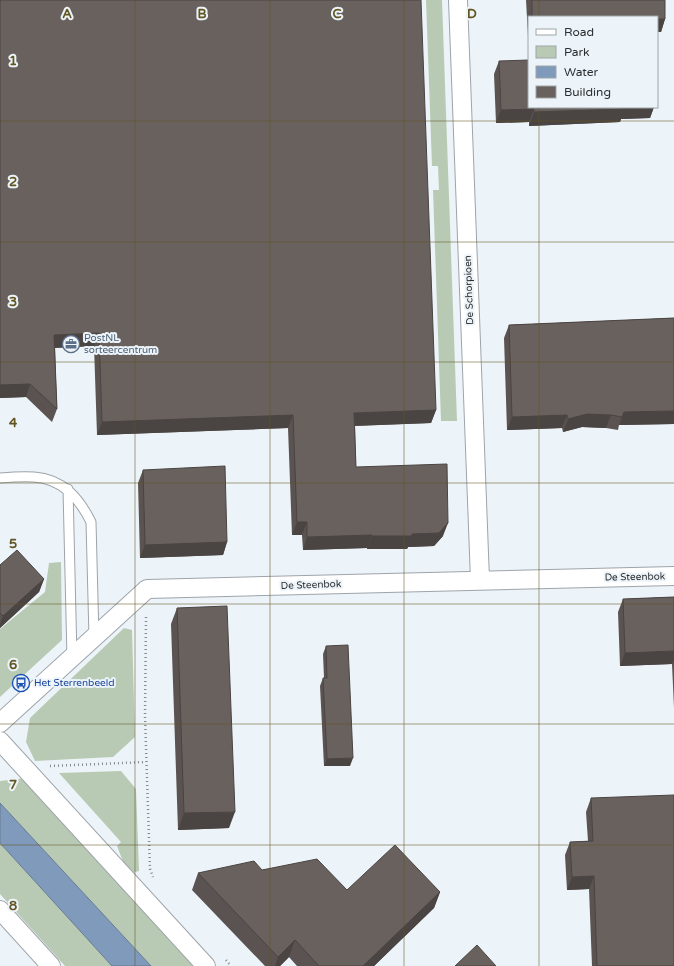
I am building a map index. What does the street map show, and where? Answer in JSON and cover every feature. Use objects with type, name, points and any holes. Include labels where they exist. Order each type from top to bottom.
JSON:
[{"type":"street","name":"De Schorpioen","points":[[458,0],[480,580]]},
{"type":"street","name":"De Steenbok","points":[[147,589],[674,576]]},
{"type":"street","points":[[0,723],[147,589]]},
{"type":"street","points":[[0,741],[206,966]]},
{"type":"street","points":[[0,910],[51,966]]},
{"type":"lane","points":[[0,478],[34,477],[52,481],[68,489],[83,506],[91,522],[94,638]]},
{"type":"lane","points":[[68,489],[72,658]]},
{"type":"path","points":[[147,589],[145,716],[146,762],[150,869],[156,882]]},
{"type":"path","points":[[25,768],[146,762]]},
{"type":"path","points":[[221,955],[231,966]]},
{"type":"green space","points":[[426,0],[442,0],[457,421],[441,421],[433,190],[439,190],[438,166],[432,166]]},
{"type":"green space","points":[[61,562],[62,640],[0,697],[0,629],[45,592],[49,563]]},
{"type":"green space","points":[[124,628],[132,630],[135,737],[113,757],[35,761],[26,742],[30,718]]},
{"type":"green space","points":[[121,771],[136,789],[139,871],[132,873],[126,869],[117,846],[121,842],[59,773]]},
{"type":"green space","points":[[26,778],[197,966],[151,966],[0,803],[0,781]]},
{"type":"green space","points":[[0,843],[112,966],[65,966],[0,894]]},
{"type":"water","points":[[0,803],[151,966],[112,966],[0,843]]},
{"type":"building","points":[[0,0],[421,0],[436,410],[354,413],[356,467],[447,464],[448,523],[439,533],[412,534],[412,536],[372,535],[307,537],[307,522],[297,522],[293,415],[102,422],[99,333],[54,335],[57,409],[30,384],[0,385]]},
{"type":"building","points":[[532,0],[665,0],[665,19],[658,19],[658,16],[532,16]]},
{"type":"building","points":[[528,60],[528,108],[624,109],[534,112],[534,109],[501,110],[499,61]]},
{"type":"building","points":[[674,318],[674,411],[624,412],[622,417],[587,414],[568,419],[567,415],[512,417],[509,325]]},
{"type":"building","points":[[225,466],[227,542],[145,545],[143,470]]},
{"type":"building","points":[[17,550],[44,579],[3,616],[0,613],[0,565]]},
{"type":"building","points":[[674,597],[674,651],[625,653],[623,599]]},
{"type":"building","points":[[227,606],[235,812],[184,813],[177,608]]},
{"type":"building","points":[[348,645],[353,758],[327,759],[323,678],[327,678],[326,646]]},
{"type":"building","points":[[674,795],[674,966],[597,966],[594,876],[572,877],[570,842],[593,841],[591,798]]},
{"type":"building","points":[[395,845],[440,892],[363,966],[319,966],[295,940],[278,957],[198,873],[254,861],[262,870],[317,859],[347,890]]},
{"type":"building","points":[[477,945],[496,966],[455,966]]},
{"type":"place","name":"PostNL sorteercentrum","points":[[71,344]]},
{"type":"place","name":"Het Sterrenbeeld","points":[[21,683]]}]
